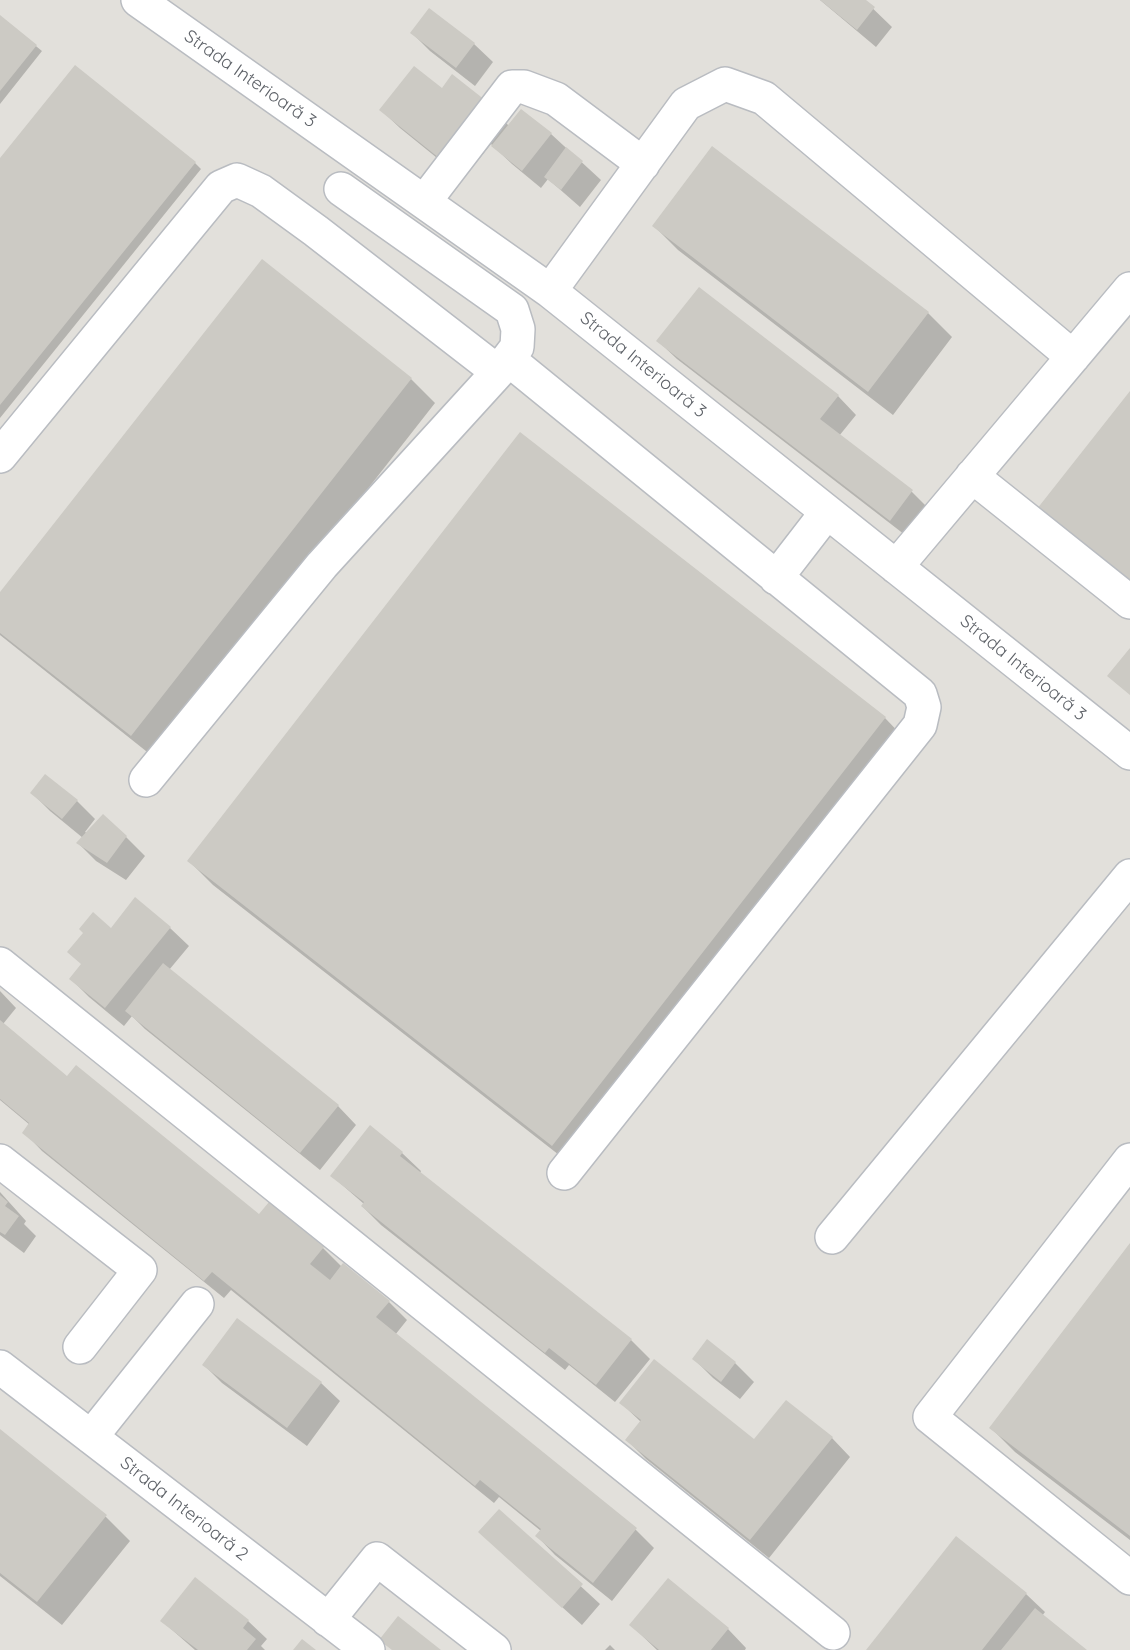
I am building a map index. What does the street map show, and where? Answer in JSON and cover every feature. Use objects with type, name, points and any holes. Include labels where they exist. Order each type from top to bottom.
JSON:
[{"type":"lane","name":"Strada Interioară 3","points":[[138,0],[550,291],[1130,753]]},
{"type":"lane","points":[[550,291],[686,104],[725,84],[764,98],[1073,357]]},
{"type":"lane","points":[[424,202],[512,87],[532,89],[556,99],[643,164]]},
{"type":"lane","points":[[316,231],[341,189],[356,154]]},
{"type":"lane","points":[[0,456],[221,187],[237,180],[261,191],[503,366],[776,578],[920,694],[924,707],[920,725],[564,1173]]},
{"type":"lane","points":[[146,780],[322,565],[503,366],[517,347],[518,329],[512,310],[341,189]]},
{"type":"lane","points":[[896,567],[1130,289]]},
{"type":"lane","points":[[972,476],[1130,602]]},
{"type":"lane","points":[[776,578],[827,512]]},
{"type":"lane","points":[[832,1237],[1130,876]]},
{"type":"lane","points":[[0,964],[833,1633]]},
{"type":"lane","points":[[1130,1160],[930,1417],[1130,1578]]},
{"type":"lane","points":[[0,1161],[140,1270],[80,1347]]},
{"type":"lane","points":[[91,1437],[197,1304]]},
{"type":"lane","name":"Strada Interioară 2","points":[[0,1367],[368,1650]]},
{"type":"lane","points":[[328,1620],[377,1559],[494,1650]]},
{"type":"shaded area","points":[[0,0],[1130,0],[1130,1650],[0,1650]]},
{"type":"building","points":[[820,0],[866,0],[875,7],[857,30]]},
{"type":"building","points":[[429,8],[475,43],[456,68],[410,33]]},
{"type":"building","points":[[0,15],[37,45],[0,91]]},
{"type":"building","points":[[75,65],[196,162],[0,405],[0,158]]},
{"type":"building","points":[[414,66],[442,88],[452,74],[490,104],[444,162],[379,110]]},
{"type":"building","points":[[521,109],[552,133],[522,171],[491,146]]},
{"type":"building","points":[[712,146],[929,312],[868,392],[652,226]]},
{"type":"building","points":[[566,147],[583,161],[561,190],[544,177]]},
{"type":"building","points":[[262,259],[412,378],[131,736],[0,633],[0,592]]},
{"type":"building","points":[[699,287],[839,395],[820,419],[913,490],[890,521],[656,341]]},
{"type":"building","points":[[1130,391],[1130,591],[1033,514]]},
{"type":"building","points":[[520,432],[886,717],[552,1146],[187,861]]},
{"type":"building","points":[[1130,648],[1130,695],[1107,676]]},
{"type":"building","points":[[45,774],[78,800],[62,819],[30,793]]},
{"type":"building","points":[[103,814],[127,836],[107,863],[76,843]]},
{"type":"building","points":[[135,897],[171,927],[105,1008],[69,979],[81,964],[67,952],[83,933],[79,929],[93,912],[111,928]]},
{"type":"building","points":[[163,963],[339,1105],[300,1153],[125,1011]]},
{"type":"building","points":[[0,1020],[67,1076],[76,1065],[259,1214],[269,1202],[324,1247],[310,1264],[330,1280],[343,1263],[390,1301],[376,1317],[637,1528],[593,1583],[535,1536],[541,1529],[480,1480],[475,1486],[212,1272],[204,1281],[22,1133],[29,1123],[0,1099]]},
{"type":"building","points":[[370,1125],[403,1152],[400,1156],[632,1339],[596,1385],[549,1348],[545,1353],[361,1206],[364,1202],[330,1176]]},
{"type":"building","points":[[0,1195],[8,1202],[5,1206],[19,1216],[5,1235],[0,1232]]},
{"type":"building","points":[[1130,1243],[1130,1536],[989,1428]]},
{"type":"building","points":[[237,1318],[322,1382],[287,1428],[202,1365]]},
{"type":"building","points":[[707,1339],[736,1362],[721,1382],[692,1359]]},
{"type":"building","points":[[654,1359],[754,1439],[786,1400],[833,1437],[750,1540],[625,1440],[641,1420],[619,1403]]},
{"type":"building","points":[[0,1429],[107,1515],[37,1602],[0,1573]]},
{"type":"building","points":[[499,1509],[583,1584],[562,1608],[478,1532]]},
{"type":"building","points":[[956,1536],[1027,1593],[982,1650],[866,1650]]},
{"type":"building","points":[[195,1577],[249,1620],[243,1628],[256,1639],[247,1650],[198,1650],[160,1621]]},
{"type":"building","points":[[668,1578],[729,1628],[711,1650],[659,1650],[629,1625]]},
{"type":"building","points":[[1035,1608],[1087,1650],[1001,1650]]},
{"type":"building","points":[[398,1616],[441,1650],[392,1650],[379,1640]]},
{"type":"building","points":[[302,1639],[316,1650],[293,1650]]}]
